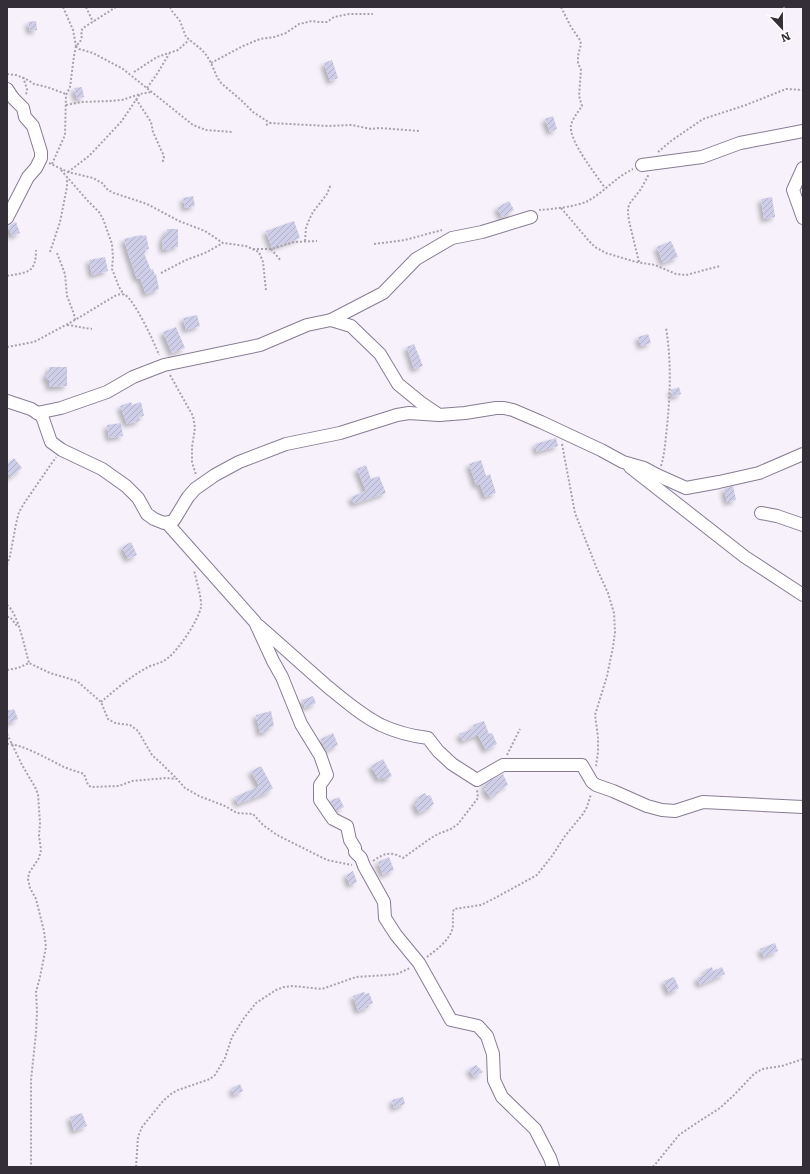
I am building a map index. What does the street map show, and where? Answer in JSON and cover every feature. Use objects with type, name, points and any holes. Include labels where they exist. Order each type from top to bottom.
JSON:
[{"type":"street","points":[[7,89],[12,98],[23,108],[25,117],[33,126],[41,158],[36,168],[28,177],[7,218]]},
{"type":"street","points":[[642,165],[702,157],[740,143],[803,131]]},
{"type":"street","points":[[803,168],[793,190],[803,218]]},
{"type":"street","points":[[37,413],[61,408],[108,392],[133,377],[164,364],[260,345],[307,325],[330,320],[383,293],[416,260],[452,238],[482,232],[531,217]]},
{"type":"street","points":[[330,320],[351,326],[380,354],[398,384],[439,415]]},
{"type":"street","points":[[7,401],[31,409],[42,416],[51,442],[62,450],[102,469],[126,486],[138,498],[148,514],[159,522],[167,523],[174,520],[188,497],[199,486],[238,462],[286,444],[340,433],[396,415],[408,413],[439,415],[496,408],[513,410],[623,462],[644,468],[686,488],[759,473],[803,454]]},
{"type":"street","points":[[623,462],[745,557],[803,595]]},
{"type":"street","points":[[761,513],[783,518],[803,525]]},
{"type":"street","points":[[167,523],[255,622],[340,697],[381,725],[409,735],[428,738],[438,751],[452,764],[477,780],[503,765],[582,765],[592,782],[596,785],[647,806],[662,810],[675,811],[704,802],[803,807]]},
{"type":"street","points":[[255,622],[282,677],[301,724],[320,755],[327,775],[320,785],[320,800],[333,818],[347,826],[350,840],[355,848],[355,852],[361,858],[384,902],[385,918],[419,963],[451,1020],[478,1026],[487,1036],[493,1054],[494,1080],[502,1097],[535,1129],[553,1167]]},
{"type":"path","points":[[52,164],[65,135],[66,95],[70,87],[76,46],[73,30],[63,7]]},
{"type":"path","points":[[86,7],[93,22]]},
{"type":"path","points":[[76,46],[80,42],[82,36],[81,31],[83,28],[116,7]]},
{"type":"path","points":[[170,7],[180,21],[186,37],[202,50],[212,63],[222,83],[253,112],[270,123],[322,126],[352,125],[371,129],[379,128],[420,131]]},
{"type":"path","points":[[561,7],[581,44],[578,63],[581,70],[579,96],[582,106],[571,127],[574,138],[586,162],[605,189]]},
{"type":"path","points":[[212,63],[243,46],[260,39],[274,37],[299,24],[312,21],[327,22],[334,17],[349,14],[373,14]]},
{"type":"path","points":[[134,72],[157,57],[178,50],[189,40]]},
{"type":"path","points":[[76,46],[79,49],[93,53],[123,69],[193,125],[206,130],[232,132]]},
{"type":"path","points":[[147,88],[169,54]]},
{"type":"path","points":[[7,74],[23,77],[34,84],[47,86],[66,95]]},
{"type":"path","points":[[23,77],[27,89],[23,108]]},
{"type":"path","points":[[642,165],[671,141],[703,119],[746,105],[786,89],[803,90]]},
{"type":"path","points":[[66,105],[81,102],[122,100],[151,92]]},
{"type":"path","points":[[68,172],[89,156],[104,141],[121,122],[140,94]]},
{"type":"path","points":[[136,99],[151,122],[153,132],[163,154],[164,158],[162,163]]},
{"type":"path","points":[[266,125],[270,123]]},
{"type":"path","points":[[41,158],[68,172],[93,178],[114,193],[147,204],[179,221],[206,231],[216,239],[223,242],[246,246],[259,252],[263,262],[266,291]]},
{"type":"path","points":[[639,262],[628,208],[656,163]]},
{"type":"path","points":[[60,168],[99,212],[103,219],[112,244],[112,269],[124,295]]},
{"type":"path","points":[[50,252],[60,222],[67,187],[67,177]]},
{"type":"path","points":[[304,242],[309,220],[313,212],[327,194],[331,184]]},
{"type":"path","points":[[561,208],[595,247],[606,253],[660,267],[676,274],[686,275],[720,266]]},
{"type":"path","points":[[252,249],[271,249],[294,242],[317,241]]},
{"type":"path","points":[[162,273],[186,260],[205,253],[223,242]]},
{"type":"path","points":[[271,249],[281,261]]},
{"type":"path","points":[[7,276],[32,269],[35,263],[36,250]]},
{"type":"path","points":[[57,253],[65,274],[67,296],[76,320]]},
{"type":"path","points":[[7,346],[34,342],[76,320],[119,294],[129,298],[156,344],[164,364],[193,416],[195,428],[192,447],[192,462],[199,486]]},
{"type":"path","points":[[66,325],[92,329]]},
{"type":"path","points":[[657,475],[663,458],[668,414],[670,361],[666,328]]},
{"type":"path","points":[[136,1167],[138,1137],[142,1127],[163,1101],[171,1094],[178,1090],[210,1079],[215,1075],[225,1058],[232,1037],[256,1002],[284,987],[293,986],[322,989],[356,977],[397,974],[413,967],[446,941],[451,934],[454,909],[481,905],[537,875],[583,814],[590,798],[598,752],[598,737],[595,715],[607,676],[613,647],[615,632],[614,613],[608,593],[597,569],[576,513],[560,431]]},
{"type":"path","points":[[7,565],[19,512],[24,502],[62,450]]},
{"type":"path","points":[[101,702],[140,672],[167,659],[188,634],[201,607],[200,596],[193,568]]},
{"type":"path","points":[[7,605],[12,611],[18,626],[29,663],[50,673],[77,681],[101,702],[108,719],[115,723],[130,725],[135,728],[152,755],[185,788],[237,813],[253,814],[263,825],[277,835],[327,860],[355,866],[364,866],[383,854],[396,854],[403,858],[431,838],[451,829],[458,824],[478,798],[477,780]]},
{"type":"path","points":[[7,617],[10,616],[18,626]]},
{"type":"path","points":[[7,670],[18,668],[29,663]]},
{"type":"path","points":[[503,765],[520,729]]},
{"type":"path","points":[[7,734],[38,794],[40,823],[39,836],[41,850],[29,873],[28,879],[30,888],[36,899],[44,931],[46,947],[36,992],[36,1033],[31,1080],[32,1124],[30,1167]]},
{"type":"path","points":[[7,744],[12,744],[51,760],[61,766],[84,774],[88,785],[91,787],[119,786],[132,781],[166,778],[177,779]]},
{"type":"path","points":[[653,1167],[679,1135],[720,1108],[754,1074],[762,1069],[782,1066],[803,1059]]},
{"type":"building","points":[[36,21],[37,30],[30,31],[28,22]]},
{"type":"building","points":[[332,60],[338,78],[330,81],[324,63]]},
{"type":"building","points":[[82,87],[84,97],[77,99],[74,88]]},
{"type":"building","points":[[553,116],[557,129],[550,132],[545,119]]},
{"type":"building","points":[[193,196],[195,206],[185,208],[183,198]]},
{"type":"building","points":[[772,197],[775,217],[764,219],[761,199]]},
{"type":"building","points":[[509,201],[514,210],[502,217],[497,208]]},
{"type":"building","points":[[294,221],[300,238],[272,248],[266,231]]},
{"type":"building","points":[[16,222],[20,233],[12,236],[8,226]]},
{"type":"building","points":[[167,229],[178,229],[178,247],[171,247],[171,249],[163,250],[162,238],[164,238],[164,233],[167,233]]},
{"type":"building","points":[[146,235],[149,249],[145,250],[146,252],[144,253],[151,270],[153,269],[155,275],[156,274],[159,289],[146,294],[140,278],[137,279],[124,239]]},
{"type":"building","points":[[671,241],[678,257],[663,263],[657,247]]},
{"type":"building","points":[[105,257],[108,271],[92,275],[89,260]]},
{"type":"building","points":[[197,315],[200,326],[186,330],[183,318]]},
{"type":"building","points":[[176,327],[185,348],[172,353],[163,332]]},
{"type":"building","points":[[648,334],[651,343],[641,346],[638,337]]},
{"type":"building","points":[[414,344],[423,366],[414,369],[407,347]]},
{"type":"building","points":[[49,367],[67,367],[67,386],[49,387],[49,380],[46,380],[46,373],[49,373]]},
{"type":"building","points":[[679,387],[681,394],[673,397],[671,390]]},
{"type":"building","points":[[131,402],[132,405],[141,402],[144,416],[139,417],[140,421],[127,424],[120,406]]},
{"type":"building","points":[[121,423],[123,436],[109,438],[107,425]]},
{"type":"building","points":[[556,438],[558,446],[537,452],[535,444]]},
{"type":"building","points":[[14,458],[22,468],[11,477],[7,472],[7,464]]},
{"type":"building","points":[[481,460],[486,476],[490,474],[496,493],[485,497],[480,484],[476,485],[469,464]]},
{"type":"building","points":[[366,465],[371,479],[379,476],[386,493],[354,504],[351,497],[366,491],[357,469]]},
{"type":"building","points":[[733,486],[736,500],[727,502],[724,489]]},
{"type":"building","points":[[131,542],[137,555],[128,559],[122,547]]},
{"type":"building","points":[[313,696],[316,703],[305,708],[302,700]]},
{"type":"building","points":[[14,709],[18,719],[7,724],[7,711]]},
{"type":"building","points":[[271,711],[274,726],[268,728],[269,731],[260,733],[256,715]]},
{"type":"building","points":[[484,721],[489,734],[492,733],[497,744],[486,750],[478,735],[463,741],[459,734],[474,728],[473,725]]},
{"type":"building","points":[[333,733],[338,745],[326,751],[321,739]]},
{"type":"building","points":[[383,759],[392,776],[385,780],[383,777],[379,780],[371,766]]},
{"type":"building","points":[[261,766],[273,788],[267,793],[238,804],[235,797],[259,786],[251,771]]},
{"type":"building","points":[[503,774],[508,785],[498,790],[499,792],[491,798],[484,789],[487,788],[484,784]]},
{"type":"building","points":[[425,793],[427,796],[430,795],[434,804],[429,807],[430,808],[419,813],[414,802],[419,800],[418,797]]},
{"type":"building","points":[[339,797],[344,807],[336,811],[330,801]]},
{"type":"building","points":[[389,857],[394,870],[383,875],[378,862]]},
{"type":"building","points":[[353,871],[357,882],[350,885],[346,875]]},
{"type":"building","points":[[775,943],[778,951],[764,957],[760,949]]},
{"type":"building","points":[[712,967],[713,971],[722,967],[725,974],[700,985],[697,978],[706,974],[705,970]]},
{"type":"building","points":[[674,977],[679,988],[669,993],[664,981]]},
{"type":"building","points":[[364,992],[365,994],[369,993],[373,1003],[368,1005],[369,1007],[358,1011],[353,996]]},
{"type":"building","points":[[476,1065],[483,1072],[474,1077],[469,1069]]},
{"type":"building","points":[[240,1084],[243,1091],[234,1095],[232,1088]]},
{"type":"building","points":[[403,1097],[405,1104],[394,1108],[392,1100]]},
{"type":"building","points":[[82,1113],[87,1126],[74,1131],[70,1117]]}]
